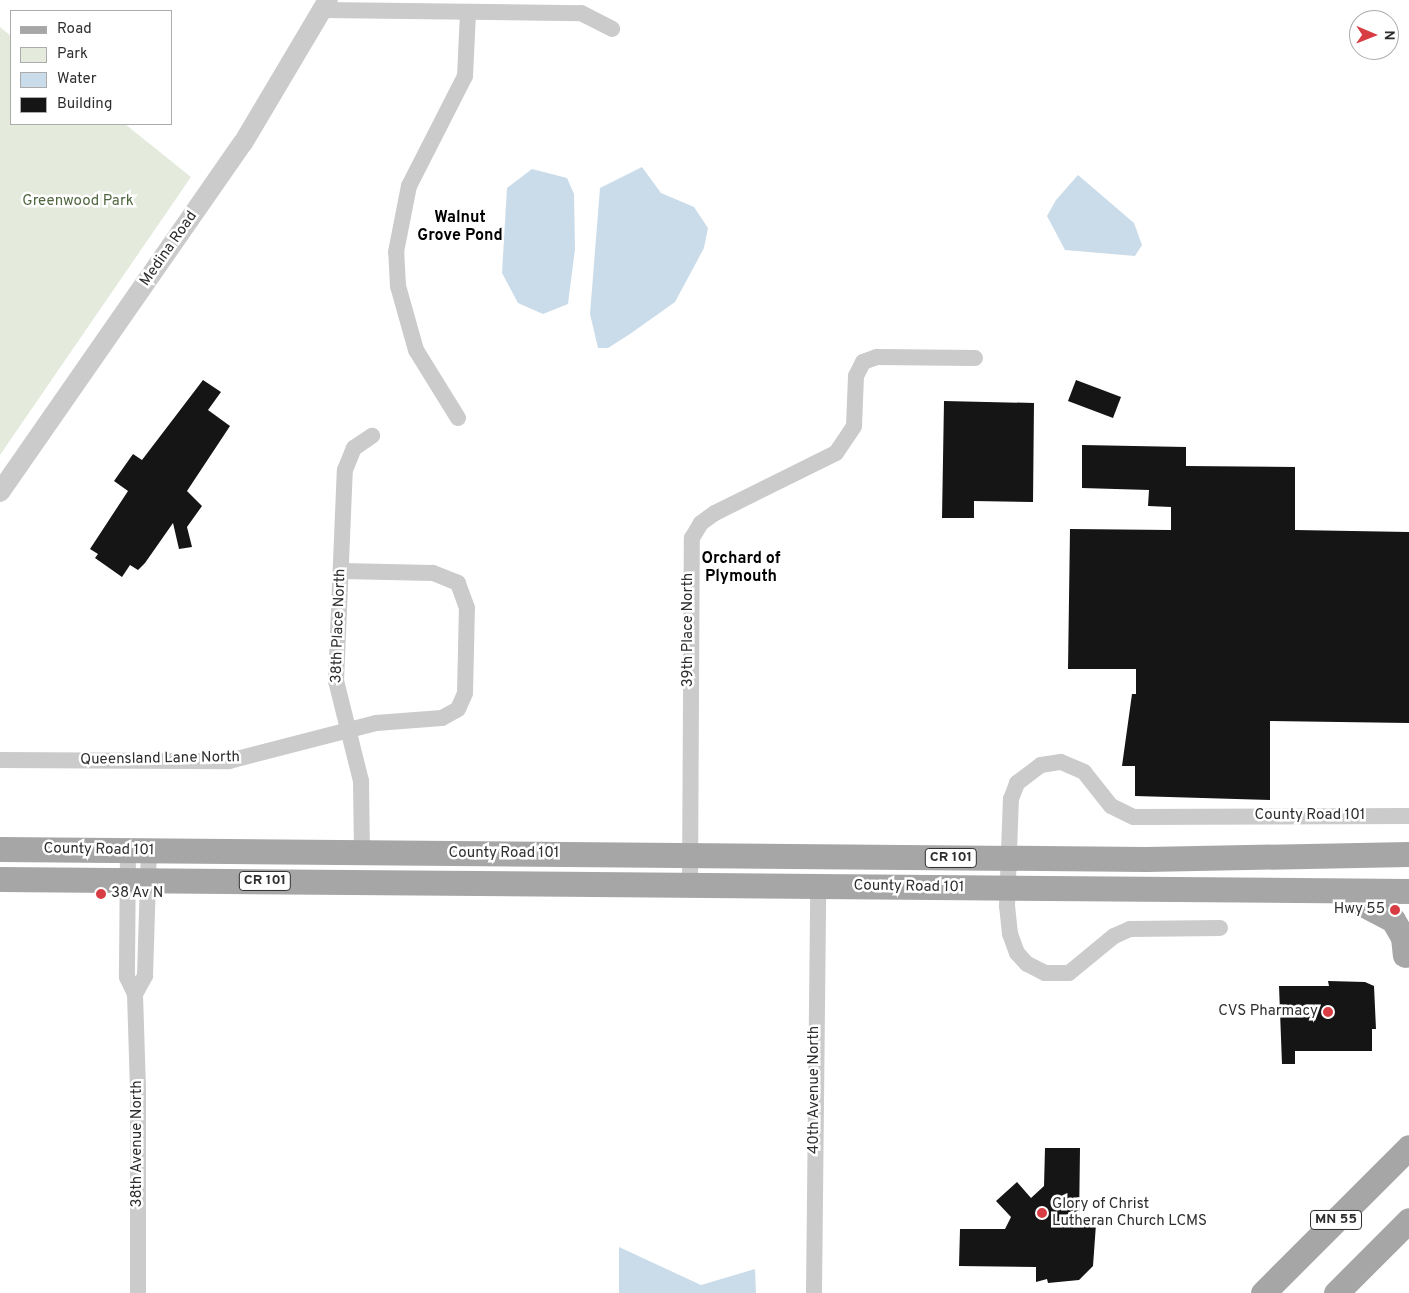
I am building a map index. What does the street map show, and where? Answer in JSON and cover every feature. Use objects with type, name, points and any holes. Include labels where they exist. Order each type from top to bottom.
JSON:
[{"type":"main road","name":"County Road 101","points":[[0,849],[1008,858],[1409,854]]},
{"type":"main road","name":"County Road 101","points":[[0,878],[690,886],[1409,891]]},
{"type":"main road","points":[[1336,891],[1393,920],[1403,936],[1405,955]]},
{"type":"main road","name":"MN 55","points":[[1263,1293],[1409,1147]]},
{"type":"main road","points":[[1336,1293],[1409,1220]]},
{"type":"street","points":[[326,5],[468,13],[581,13],[612,29]]},
{"type":"street","name":"Medina Road","points":[[0,492],[243,143],[326,5]]},
{"type":"street","points":[[458,418],[416,350],[398,286],[396,252],[409,186],[465,76],[468,13]]},
{"type":"street","name":"39th Place North","points":[[690,886],[692,538],[701,523],[715,513],[836,453],[854,426],[858,369],[863,362],[877,357],[975,358]]},
{"type":"street","name":"38th Place North","points":[[362,853],[360,781],[336,681],[345,470],[354,448],[372,436]]},
{"type":"street","name":"Queensland Lane North","points":[[0,760],[229,761],[391,720],[442,718],[458,709],[465,693],[467,608],[458,583],[446,575],[341,571]]},
{"type":"street","name":"County Road 101","points":[[1220,928],[1130,929],[1114,936],[1069,973],[1046,973],[1027,964],[1017,953],[1010,934],[1008,858],[1011,799],[1017,783],[1027,772],[1050,762],[1073,765],[1084,772],[1111,806],[1134,817],[1409,816]]},
{"type":"street","name":"38th Avenue North","points":[[138,1293],[135,994],[127,977],[138,880],[139,851]]},
{"type":"street","name":"40th Avenue North","points":[[814,1293],[818,886]]},
{"type":"green space","name":"Greenwood Park","points":[[0,27],[10,35],[10,125],[126,125],[191,177],[0,455]]},
{"type":"water","points":[[642,167],[661,193],[694,207],[708,228],[704,248],[675,302],[608,348],[598,348],[590,314],[600,188]]},
{"type":"water","points":[[532,169],[567,178],[574,194],[575,249],[568,304],[543,314],[518,303],[502,273],[507,188]]},
{"type":"water","points":[[1078,175],[1134,223],[1142,245],[1135,256],[1065,250],[1047,216],[1056,200]]},
{"type":"water","points":[[619,1247],[701,1285],[755,1269],[756,1293],[619,1293]]},
{"type":"building","points":[[203,380],[221,392],[208,410],[230,426],[187,491],[202,506],[187,527],[192,547],[179,549],[173,523],[145,563],[138,570],[130,565],[122,577],[95,558],[98,554],[90,549],[128,491],[114,481],[133,454],[142,460]]},
{"type":"building","points":[[1076,380],[1121,397],[1113,418],[1068,401]]},
{"type":"building","points":[[944,401],[1034,403],[1033,502],[974,501],[974,518],[942,518]]},
{"type":"building","points":[[1082,445],[1186,447],[1186,466],[1295,467],[1295,530],[1409,532],[1409,723],[1270,721],[1270,800],[1135,796],[1135,766],[1122,766],[1132,694],[1136,694],[1136,669],[1068,669],[1070,529],[1171,530],[1171,507],[1148,506],[1149,490],[1082,488]]},
{"type":"building","name":"CVS Pharmacy","points":[[1328,981],[1365,982],[1374,986],[1376,1029],[1372,1029],[1372,1051],[1295,1051],[1295,1064],[1282,1064],[1279,986],[1329,986]]},
{"type":"building","name":"Glory of Christ Lutheran Church LCMS","points":[[1045,1148],[1080,1148],[1079,1224],[1096,1224],[1093,1266],[1079,1280],[1048,1283],[1047,1279],[1036,1282],[1036,1267],[959,1266],[960,1229],[1005,1229],[1011,1217],[996,1201],[1017,1182],[1031,1198],[1044,1186]]},
{"type":"place","name":"38 Av N","points":[[101,894]]},
{"type":"place","name":"Hwy 55","points":[[1395,910]]},
{"type":"place","name":"CVS Pharmacy","points":[[1328,1012]]},
{"type":"place","name":"Glory of Christ Lutheran Church LCMS","points":[[1042,1213]]},
{"type":"district","name":"Walnut Grove Pond","points":[[460,227]]},
{"type":"district","name":"Orchard of Plymouth","points":[[741,568]]}]
